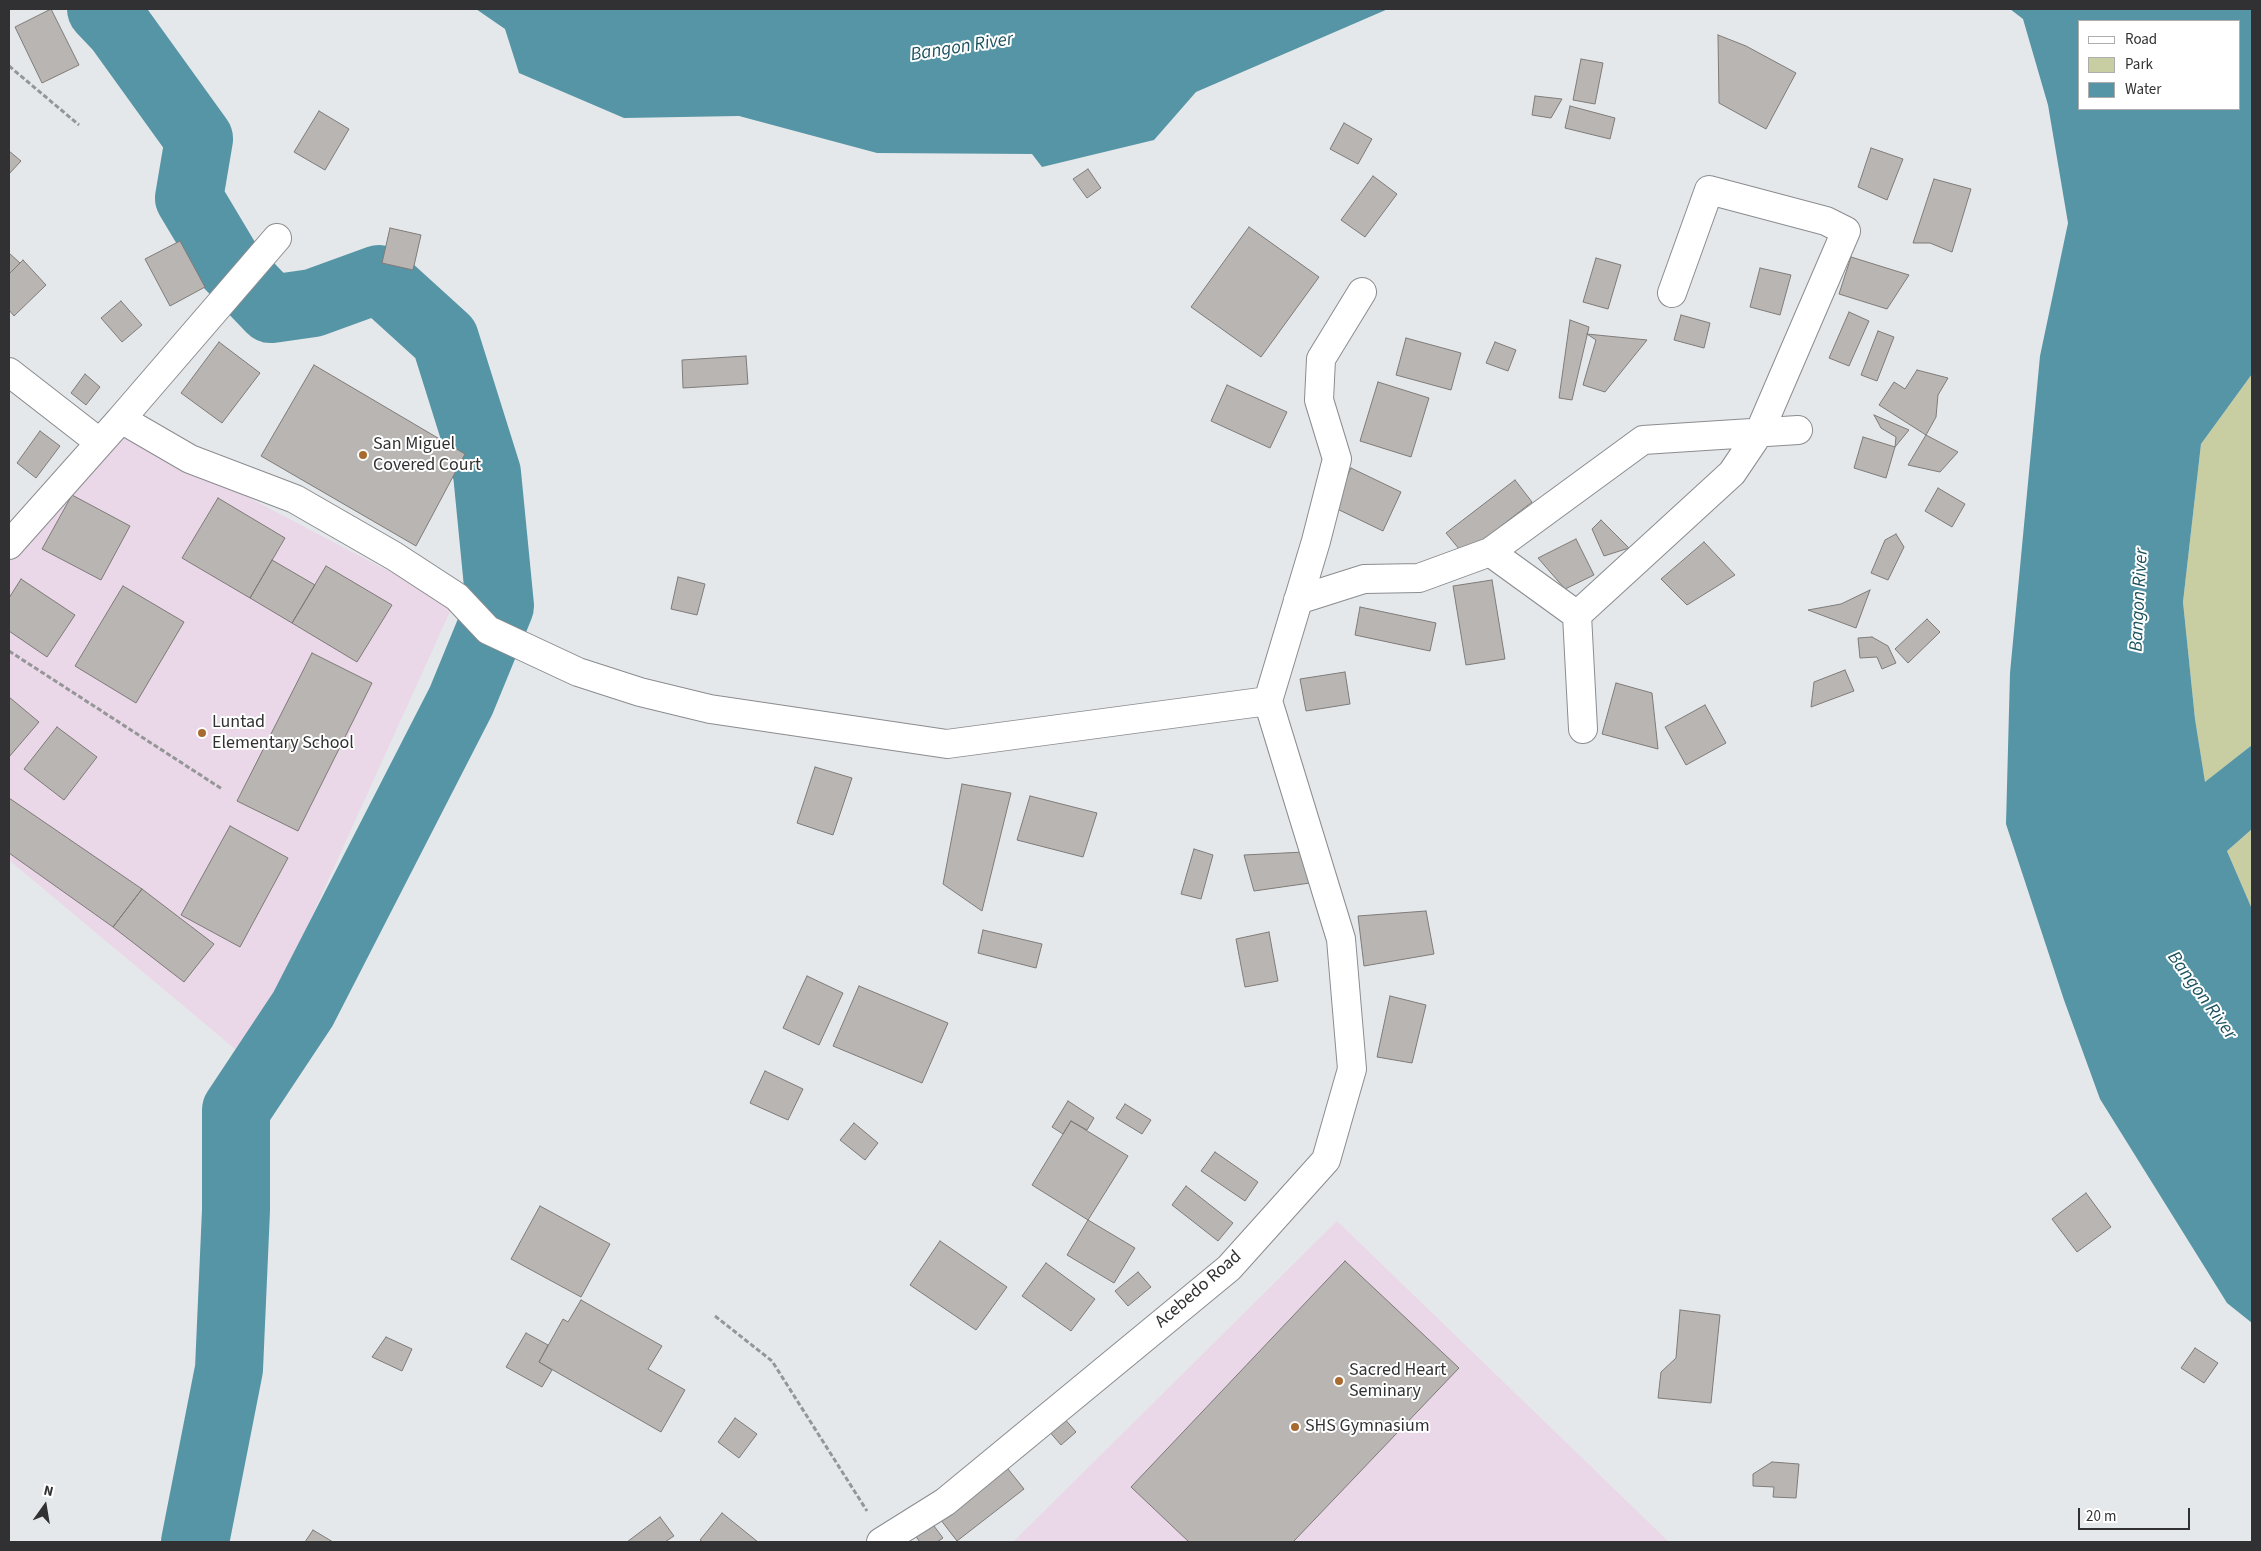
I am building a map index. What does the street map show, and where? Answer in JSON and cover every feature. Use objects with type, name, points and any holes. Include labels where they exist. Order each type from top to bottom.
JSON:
[{"type":"street","points":[[1577,615],[1732,473],[1759,433],[1846,232],[1826,221],[1709,190],[1672,293]]},
{"type":"street","points":[[9,545],[121,419],[277,238]]},
{"type":"street","points":[[121,419],[190,459],[295,499],[394,556],[457,597],[488,630],[578,672],[640,692],[710,709],[947,744],[1268,702],[1316,541],[1337,459],[1319,400],[1321,359],[1362,292]]},
{"type":"street","points":[[9,372],[99,442]]},
{"type":"street","points":[[1298,600],[1364,579],[1419,578],[1490,552],[1643,440],[1798,430]]},
{"type":"street","points":[[1490,552],[1577,615]]},
{"type":"street","points":[[1577,615],[1583,729]]},
{"type":"street","name":"Acebedo Road","points":[[883,1540],[945,1502],[1228,1268],[1326,1160],[1352,1069],[1341,939],[1268,702]]},
{"type":"path","points":[[9,66],[79,125]]},
{"type":"path","points":[[9,651],[222,789]]},
{"type":"path","points":[[715,1316],[772,1361],[883,1540]]},
{"type":"shaded area","name":"Luntad Elementary School","points":[[118,429],[453,605],[247,1059],[9,860],[9,554]]},
{"type":"shaded area","name":"Sacred Heart Seminary","points":[[1337,1221],[1669,1542],[1013,1542]]},
{"type":"green space","points":[[2252,374],[2252,745],[2205,783],[2195,719],[2183,602],[2201,444]]},
{"type":"green space","points":[[2252,829],[2252,909],[2227,851]]},
{"type":"water","name":"Bangon River","points":[[476,9],[1388,9],[1196,92],[1154,140],[1042,167],[1032,154],[877,153],[739,116],[624,118],[519,73],[505,29]]},
{"type":"water","name":"Bangon River","points":[[2010,9],[2252,9],[2252,374],[2201,444],[2183,602],[2195,719],[2205,782],[2252,745],[2252,829],[2227,851],[2252,909],[2252,1323],[2227,1303],[2100,1099],[2064,1000],[2006,824],[2010,673],[2040,356],[2068,223],[2048,105],[2023,19]]},
{"type":"building","points":[[51,9],[79,65],[42,83],[15,27]]},
{"type":"building","points":[[1718,35],[1746,46],[1796,73],[1766,129],[1719,103]]},
{"type":"building","points":[[1581,59],[1603,63],[1595,104],[1573,100]]},
{"type":"building","points":[[1535,96],[1562,99],[1551,118],[1532,115]]},
{"type":"building","points":[[1570,106],[1615,118],[1610,139],[1565,128]]},
{"type":"building","points":[[319,111],[349,129],[325,170],[294,152]]},
{"type":"building","points":[[1344,123],[1372,139],[1358,164],[1330,149]]},
{"type":"building","points":[[1871,148],[1903,159],[1887,200],[1858,187]]},
{"type":"building","points":[[9,151],[21,161],[9,174]]},
{"type":"building","points":[[1088,169],[1101,188],[1087,198],[1073,179]]},
{"type":"building","points":[[1373,176],[1397,194],[1365,237],[1341,220]]},
{"type":"building","points":[[1934,179],[1971,189],[1952,252],[1930,243],[1913,243]]},
{"type":"building","points":[[1249,227],[1319,277],[1261,357],[1191,307]]},
{"type":"building","points":[[390,228],[421,235],[413,270],[382,263]]},
{"type":"building","points":[[180,241],[205,287],[170,306],[145,259]]},
{"type":"building","points":[[9,253],[20,263],[9,274]]},
{"type":"building","points":[[1851,257],[1909,275],[1887,309],[1839,294]]},
{"type":"building","points":[[1596,258],[1621,265],[1608,309],[1583,302]]},
{"type":"building","points":[[23,260],[46,285],[14,316],[9,310],[9,274]]},
{"type":"building","points":[[1760,268],[1791,275],[1780,315],[1750,307]]},
{"type":"building","points":[[121,301],[142,325],[122,342],[101,318]]},
{"type":"building","points":[[1849,312],[1869,321],[1849,366],[1829,358]]},
{"type":"building","points":[[1681,315],[1710,323],[1704,348],[1674,340]]},
{"type":"building","points":[[1570,320],[1589,327],[1572,400],[1559,398]]},
{"type":"building","points":[[1878,331],[1894,337],[1877,381],[1861,375]]},
{"type":"building","points":[[1587,334],[1647,340],[1605,392],[1583,385],[1596,340]]},
{"type":"building","points":[[1406,338],[1461,353],[1451,390],[1396,375]]},
{"type":"building","points":[[219,342],[260,373],[222,423],[181,393]]},
{"type":"building","points":[[1495,342],[1516,350],[1508,371],[1486,363]]},
{"type":"building","points":[[746,356],[748,384],[683,388],[682,360]]},
{"type":"building","name":"San Miguel Covered Court","points":[[314,365],[465,454],[416,546],[261,456]]},
{"type":"building","points":[[1917,370],[1948,378],[1938,395],[1936,417],[1926,435],[1879,405],[1894,382],[1905,389]]},
{"type":"building","points":[[85,374],[100,387],[86,405],[71,393]]},
{"type":"building","points":[[1378,382],[1429,398],[1411,457],[1360,441]]},
{"type":"building","points":[[1227,385],[1287,412],[1270,448],[1211,421]]},
{"type":"building","points":[[1874,415],[1909,430],[1895,447],[1896,437],[1881,428]]},
{"type":"building","points":[[40,431],[60,446],[36,478],[17,463]]},
{"type":"building","points":[[1926,435],[1958,452],[1940,472],[1908,465]]},
{"type":"building","points":[[1863,437],[1895,447],[1886,478],[1854,468]]},
{"type":"building","points":[[1351,468],[1401,492],[1383,531],[1333,507]]},
{"type":"building","points":[[1515,480],[1532,502],[1464,555],[1446,533]]},
{"type":"building","points":[[1938,488],[1965,504],[1952,527],[1925,511]]},
{"type":"building","points":[[72,495],[130,526],[101,580],[42,549]]},
{"type":"building","points":[[218,498],[285,538],[250,598],[182,558]]},
{"type":"building","points":[[1601,520],[1629,548],[1604,556],[1592,529]]},
{"type":"building","points":[[1896,534],[1904,547],[1888,580],[1871,573],[1885,540]]},
{"type":"building","points":[[1576,539],[1594,575],[1565,589],[1538,558]]},
{"type":"building","points":[[1704,542],[1735,575],[1687,605],[1661,579]]},
{"type":"building","points":[[272,560],[315,585],[292,623],[250,598]]},
{"type":"building","points":[[326,566],[392,605],[357,662],[292,623]]},
{"type":"building","points":[[678,577],[705,584],[697,615],[671,609]]},
{"type":"building","points":[[21,579],[75,615],[47,657],[9,631],[9,598]]},
{"type":"building","points":[[1492,580],[1505,659],[1466,665],[1453,586]]},
{"type":"building","points":[[123,586],[184,622],[136,703],[75,666]]},
{"type":"building","points":[[1870,590],[1856,628],[1808,610],[1841,604]]},
{"type":"building","points":[[1360,607],[1436,623],[1430,651],[1355,635]]},
{"type":"building","points":[[1927,619],[1940,632],[1908,663],[1895,649]]},
{"type":"building","points":[[1872,637],[1888,646],[1896,663],[1882,669],[1877,657],[1860,658],[1858,638]]},
{"type":"building","points":[[312,653],[372,683],[298,831],[237,801]]},
{"type":"building","points":[[1845,670],[1854,691],[1811,707],[1814,682]]},
{"type":"building","points":[[1345,672],[1350,704],[1306,711],[1300,679]]},
{"type":"building","points":[[1616,683],[1652,693],[1658,749],[1602,734]]},
{"type":"building","points":[[9,697],[39,722],[9,757]]},
{"type":"building","points":[[1705,705],[1726,743],[1686,765],[1665,727]]},
{"type":"building","points":[[57,727],[97,757],[64,800],[24,769]]},
{"type":"building","points":[[815,767],[852,778],[833,835],[797,823]]},
{"type":"building","points":[[962,784],[1011,793],[982,911],[943,884]]},
{"type":"building","points":[[1030,796],[1097,813],[1083,857],[1017,840]]},
{"type":"building","points":[[9,798],[142,889],[113,927],[9,853]]},
{"type":"building","points":[[230,826],[288,858],[240,947],[181,915]]},
{"type":"building","points":[[1194,849],[1213,855],[1201,899],[1181,894]]},
{"type":"building","points":[[1304,852],[1310,883],[1254,891],[1244,855]]},
{"type":"building","points":[[142,889],[214,944],[184,982],[113,927]]},
{"type":"building","points":[[1426,911],[1434,954],[1364,966],[1358,916]]},
{"type":"building","points":[[983,930],[1042,944],[1036,968],[978,953]]},
{"type":"building","points":[[1269,932],[1278,981],[1245,987],[1236,939]]},
{"type":"building","points":[[807,976],[843,993],[819,1045],[783,1028]]},
{"type":"building","points":[[859,986],[948,1023],[922,1083],[833,1046]]},
{"type":"building","points":[[1390,996],[1426,1005],[1412,1063],[1377,1057]]},
{"type":"building","points":[[765,1071],[803,1089],[788,1120],[750,1103]]},
{"type":"building","points":[[1068,1101],[1094,1118],[1087,1130],[1071,1121],[1063,1134],[1052,1127]]},
{"type":"building","points":[[1125,1104],[1151,1120],[1142,1134],[1116,1118]]},
{"type":"building","points":[[1071,1121],[1128,1156],[1088,1220],[1032,1185]]},
{"type":"building","points":[[854,1123],[878,1143],[865,1160],[840,1140]]},
{"type":"building","points":[[1215,1152],[1258,1182],[1245,1201],[1201,1171]]},
{"type":"building","points":[[1186,1186],[1233,1223],[1218,1241],[1172,1205]]},
{"type":"building","points":[[2086,1193],[2111,1227],[2077,1252],[2052,1219]]},
{"type":"building","points":[[540,1206],[610,1244],[581,1297],[511,1259]]},
{"type":"building","points":[[1088,1220],[1135,1248],[1114,1283],[1067,1255]]},
{"type":"building","points":[[940,1241],[1007,1287],[976,1330],[910,1285]]},
{"type":"building","name":"SHS Gymnasium","points":[[1345,1261],[1459,1368],[1293,1542],[1189,1542],[1131,1487]]},
{"type":"building","points":[[1046,1263],[1095,1299],[1071,1331],[1022,1296]]},
{"type":"building","points":[[1138,1272],[1151,1287],[1128,1306],[1115,1291]]},
{"type":"building","points":[[581,1300],[662,1346],[648,1369],[685,1390],[661,1432],[539,1362],[563,1319],[568,1322]]},
{"type":"building","points":[[1680,1310],[1720,1315],[1711,1403],[1658,1398],[1661,1372],[1676,1358]]},
{"type":"building","points":[[526,1333],[548,1345],[539,1362],[552,1370],[542,1387],[506,1367]]},
{"type":"building","points":[[386,1337],[412,1349],[402,1371],[372,1357]]},
{"type":"building","points":[[2195,1348],[2218,1363],[2204,1383],[2181,1368]]},
{"type":"building","points":[[1063,1417],[1076,1432],[1061,1445],[1048,1430]]},
{"type":"building","points":[[735,1418],[757,1434],[739,1458],[718,1442]]},
{"type":"building","points":[[1772,1462],[1799,1464],[1796,1498],[1773,1497],[1774,1487],[1753,1486],[1753,1474]]},
{"type":"building","points":[[1004,1464],[1024,1489],[957,1541],[937,1515]]},
{"type":"building","points":[[722,1513],[758,1542],[703,1542],[700,1540]]},
{"type":"building","points":[[660,1517],[674,1536],[665,1542],[627,1542]]},
{"type":"building","points":[[931,1522],[943,1538],[937,1542],[920,1542],[914,1534]]},
{"type":"building","points":[[313,1530],[333,1542],[305,1542]]},
{"type":"waterway","points":[[101,9],[119,28],[199,139],[189,198],[229,265],[271,309],[313,303],[379,279],[445,339],[487,473],[500,606],[461,701],[303,1009],[236,1110],[236,1210],[229,1369],[195,1542]]},
{"type":"place","name":"San Miguel Covered Court","points":[[363,455]]},
{"type":"place","name":"Luntad Elementary School","points":[[202,733]]},
{"type":"place","name":"Sacred Heart Seminary","points":[[1339,1381]]},
{"type":"place","name":"SHS Gymnasium","points":[[1295,1427]]}]
